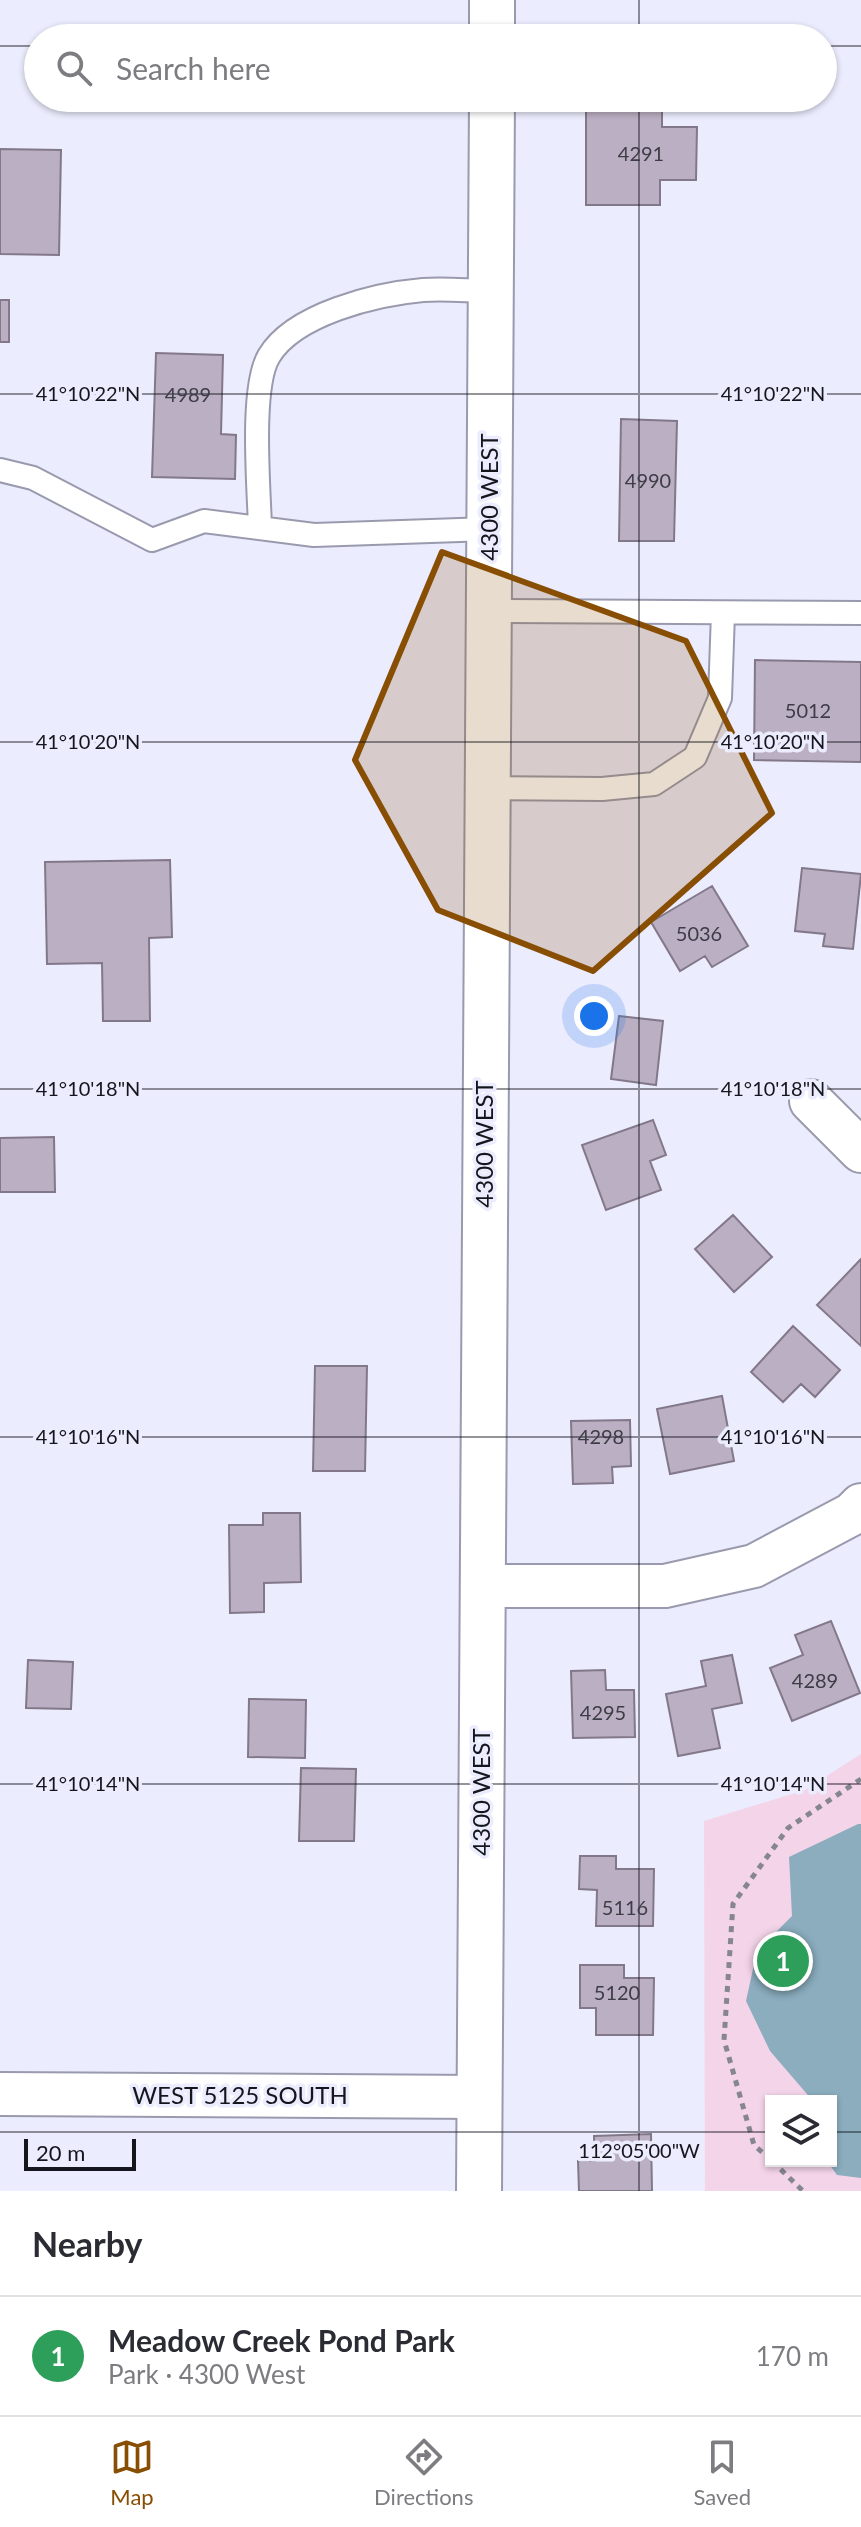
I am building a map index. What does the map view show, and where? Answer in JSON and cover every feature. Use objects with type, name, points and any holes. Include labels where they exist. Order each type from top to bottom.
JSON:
[{"type":"street","points":[[492,0],[492,24]]},
{"type":"street","name":"4300 WEST","points":[[479,2191],[492,112]]},
{"type":"street","points":[[811,1101],[861,1151]]},
{"type":"street","points":[[483,1586],[665,1586],[680,1583],[754,1566],[852,1514],[861,1505]]},
{"type":"street","name":"WEST 5125 SOUTH","points":[[0,2094],[480,2097]]},
{"type":"lane","points":[[260,528],[258,398],[268,357],[292,330],[355,302],[423,290],[491,291]]},
{"type":"lane","points":[[0,470],[33,478],[152,540],[204,521],[314,535],[489,529]]},
{"type":"lane","points":[[489,611],[861,613]]},
{"type":"lane","points":[[488,788],[602,789],[654,784],[695,757],[720,698],[723,613]]},
{"type":"path","points":[[765,2155],[754,2145],[724,2040],[733,1904],[788,1828],[861,1779]]},
{"type":"path","points":[[777,2167],[803,2191]]},
{"type":"highlighted area","points":[[442,552],[686,641],[772,813],[593,971],[438,910],[355,760]]},
{"type":"shaded area","points":[[861,1754],[861,2191],[705,2191],[704,1821],[805,1790]]},
{"type":"water","points":[[861,1824],[861,2178],[837,2175],[831,2167],[837,2167],[837,2095],[808,2095],[770,2051],[746,2001],[757,1951],[792,1916],[789,1857]]},
{"type":"building","points":[[586,112],[662,112],[662,127],[697,127],[696,180],[660,180],[660,205],[586,205]]},
{"type":"building","points":[[0,149],[61,150],[59,255],[0,254]]},
{"type":"building","points":[[0,300],[9,300],[9,342],[0,342]]},
{"type":"building","points":[[156,353],[223,355],[221,434],[236,435],[235,479],[152,477]]},
{"type":"building","points":[[621,419],[677,421],[674,541],[619,541]]},
{"type":"building","points":[[755,660],[861,662],[861,762],[754,760]]},
{"type":"building","points":[[170,860],[172,937],[149,938],[150,1021],[103,1021],[102,963],[47,964],[45,862]]},
{"type":"building","points":[[802,868],[861,874],[853,949],[823,946],[825,934],[795,931]]},
{"type":"building","points":[[712,886],[748,946],[712,967],[705,956],[680,971],[651,922]]},
{"type":"building","points":[[619,1016],[663,1021],[656,1085],[611,1079]]},
{"type":"building","points":[[653,1120],[666,1155],[650,1161],[661,1190],[606,1210],[582,1145]]},
{"type":"building","points":[[54,1137],[55,1192],[0,1192],[0,1138]]},
{"type":"building","points":[[733,1215],[772,1257],[734,1292],[695,1249]]},
{"type":"building","points":[[861,1259],[861,1346],[817,1305]]},
{"type":"building","points":[[793,1326],[840,1370],[815,1397],[801,1384],[783,1402],[751,1372]]},
{"type":"building","points":[[315,1366],[367,1366],[365,1471],[313,1471]]},
{"type":"building","points":[[722,1396],[734,1461],[670,1474],[657,1409]]},
{"type":"building","points":[[630,1420],[631,1466],[612,1467],[613,1483],[573,1484],[571,1421]]},
{"type":"building","points":[[263,1513],[300,1513],[301,1582],[264,1583],[264,1612],[230,1613],[229,1525],[263,1525]]},
{"type":"building","points":[[831,1621],[860,1693],[792,1721],[770,1668],[803,1655],[795,1635]]},
{"type":"building","points":[[732,1655],[742,1703],[712,1709],[720,1748],[678,1756],[666,1694],[706,1686],[701,1661]]},
{"type":"building","points":[[28,1660],[73,1662],[71,1709],[26,1708]]},
{"type":"building","points":[[605,1670],[606,1690],[634,1690],[635,1737],[573,1738],[571,1671]]},
{"type":"building","points":[[249,1699],[306,1700],[305,1758],[248,1757]]},
{"type":"building","points":[[301,1768],[356,1769],[354,1841],[299,1841]]},
{"type":"building","points":[[580,1856],[616,1856],[616,1869],[654,1869],[653,1926],[596,1926],[597,1890],[579,1889]]},
{"type":"building","points":[[580,1965],[624,1965],[624,1978],[654,1978],[653,2035],[596,2035],[596,2008],[580,2008]]},
{"type":"building","points":[[651,2134],[652,2191],[579,2191],[578,2161],[595,2161],[594,2136]]},
{"type":"place","name":"Meadow Creek Pond Park","points":[[783,1961]]}]
